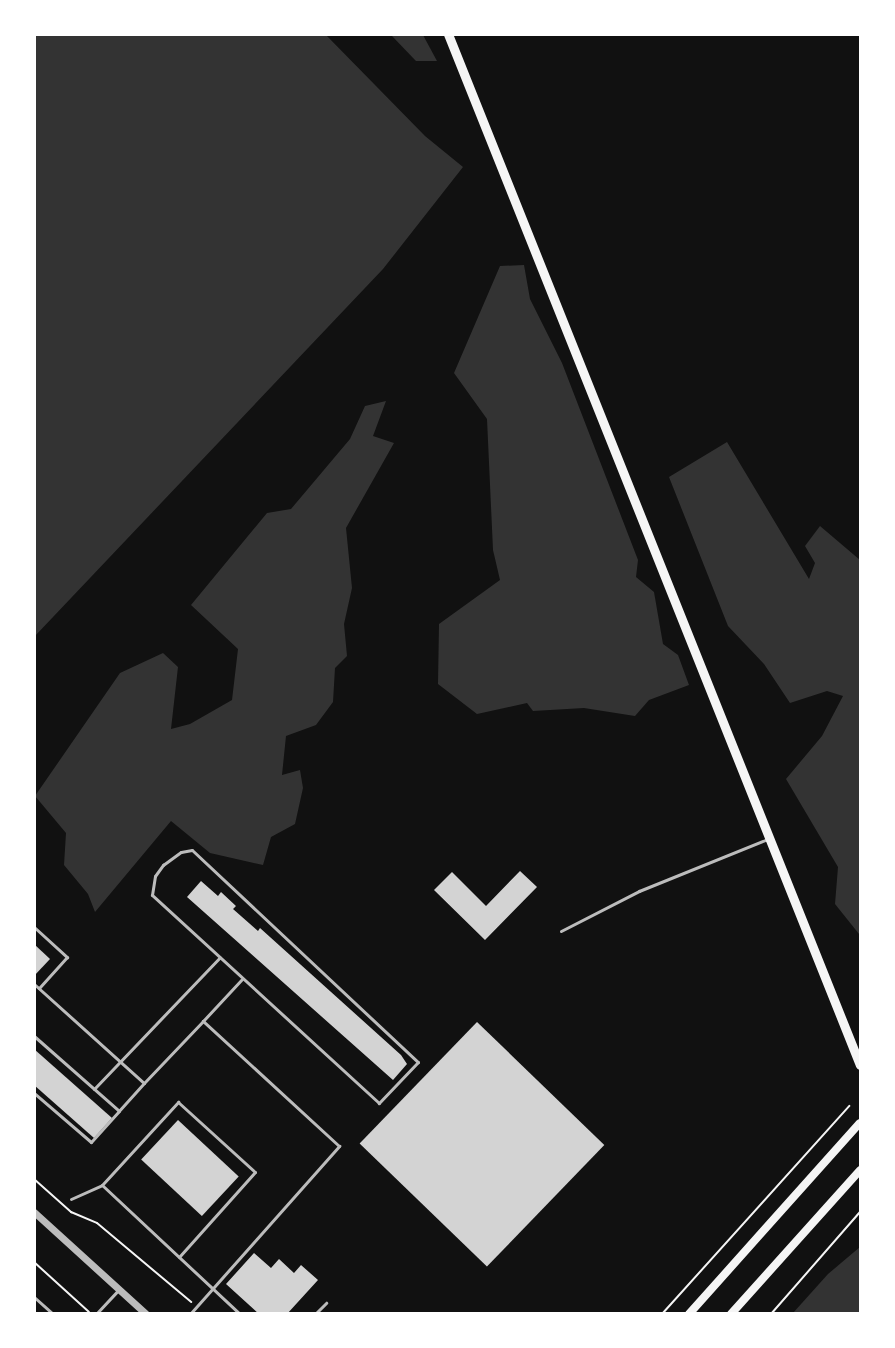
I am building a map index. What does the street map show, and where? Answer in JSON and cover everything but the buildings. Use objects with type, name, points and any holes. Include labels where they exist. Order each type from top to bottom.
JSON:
[{"type":"main road","points":[[448,34],[861,1065]]},
{"type":"main road","points":[[689,1314],[861,1123]]},
{"type":"main road","points":[[731,1314],[861,1170]]},
{"type":"street","points":[[34,1212],[146,1314]]},
{"type":"lane","points":[[561,931],[639,891],[770,838]]},
{"type":"lane","points":[[192,850],[418,1062],[379,1103],[243,978],[152,895],[155,876],[181,852],[192,850]]},
{"type":"lane","points":[[34,927],[67,957],[39,988]]},
{"type":"lane","points":[[94,1089],[220,957]]},
{"type":"lane","points":[[34,1093],[91,1143],[243,978]]},
{"type":"lane","points":[[34,984],[144,1083]]},
{"type":"lane","points":[[190,1314],[339,1146],[203,1021]]},
{"type":"lane","points":[[34,1036],[119,1111]]},
{"type":"lane","points":[[71,1199],[102,1185],[178,1102],[255,1172],[179,1257]]},
{"type":"lane","points":[[102,1185],[240,1314]]},
{"type":"lane","points":[[94,1314],[119,1289]]},
{"type":"lane","points":[[34,1297],[54,1314]]},
{"type":"lane","points":[[315,1314],[326,1303]]},
{"type":"path","points":[[662,1314],[849,1106]]},
{"type":"path","points":[[34,1179],[71,1212],[97,1223],[196,1307]]},
{"type":"path","points":[[771,1314],[861,1212]]},
{"type":"path","points":[[34,1262],[94,1314]]},
{"type":"shaded area","points":[[35,34],[326,35],[425,136],[463,167],[383,269],[35,636]]},
{"type":"shaded area","points":[[391,35],[423,35],[437,61],[416,61]]},
{"type":"shaded area","points":[[524,265],[530,299],[562,363],[638,560],[636,577],[654,592],[663,644],[678,655],[689,685],[649,700],[635,716],[584,708],[533,711],[527,703],[477,714],[438,684],[439,624],[500,580],[493,550],[487,419],[454,373],[500,266]]},
{"type":"shaded area","points":[[386,401],[373,436],[394,443],[346,528],[352,588],[344,624],[347,656],[335,668],[333,702],[316,725],[286,736],[282,775],[300,770],[303,788],[295,824],[271,837],[263,865],[210,853],[171,821],[95,912],[88,894],[64,865],[66,833],[35,796],[120,673],[163,653],[178,667],[171,729],[190,724],[232,700],[238,649],[191,605],[267,513],[291,509],[350,439],[365,406]]},
{"type":"shaded area","points":[[727,442],[809,579],[815,563],[805,546],[820,526],[860,560],[859,934],[835,904],[838,867],[786,779],[822,736],[843,696],[827,691],[790,703],[764,664],[728,626],[669,477]]},
{"type":"shaded area","points":[[860,1247],[860,1313],[793,1313],[828,1274]]}]
